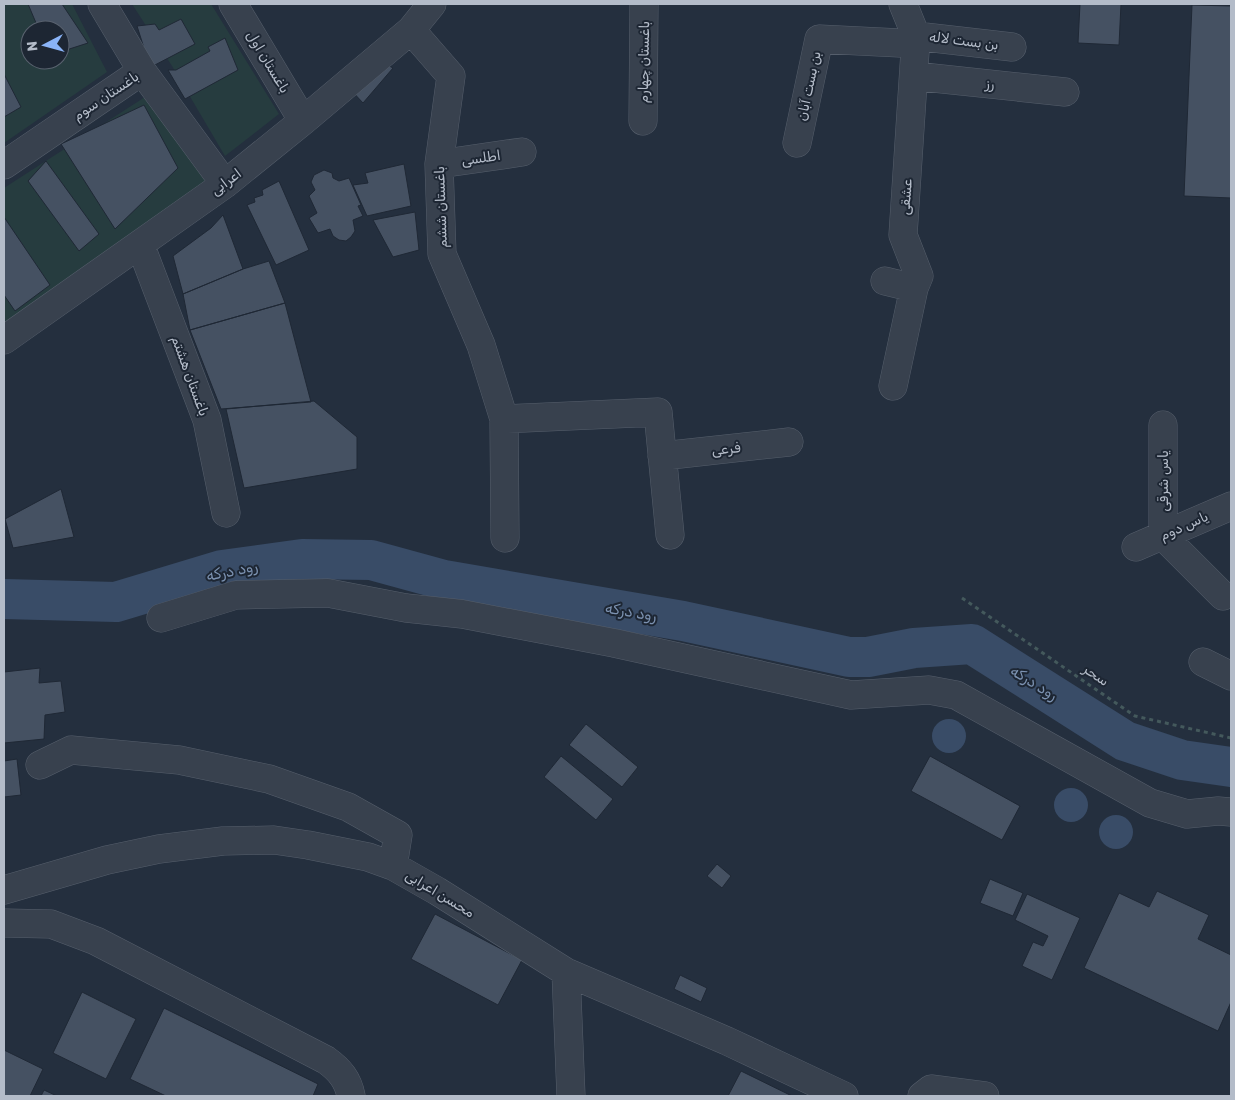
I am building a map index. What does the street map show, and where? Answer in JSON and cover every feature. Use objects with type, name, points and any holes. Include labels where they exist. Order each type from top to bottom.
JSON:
[{"type":"street","points":[[102,4],[142,71]]},
{"type":"street","name":"باغستان اول","points":[[233,4],[303,121]]},
{"type":"street","name":"اعرابی","points":[[4,340],[225,184],[411,30],[432,4]]},
{"type":"street","name":"باغستان چهارم","points":[[643,121],[644,4]]},
{"type":"street","name":"عشقی","points":[[894,386],[914,288],[920,276],[903,235],[916,36],[903,4]]},
{"type":"street","name":"باغستان ششم","points":[[411,30],[451,76],[439,164],[442,254],[481,345],[504,419],[505,538]]},
{"type":"street","name":"بن بست لاله","points":[[916,36],[1012,47]]},
{"type":"street","name":"بن بست آبان","points":[[797,143],[819,38],[900,43],[916,36]]},
{"type":"street","name":"باغستان سوم","points":[[4,166],[142,71],[225,184]]},
{"type":"street","name":"رز","points":[[914,76],[1065,92]]},
{"type":"street","name":"اطلسی","points":[[439,164],[522,152]]},
{"type":"street","name":"باغستان هشتم","points":[[140,244],[207,420],[226,513]]},
{"type":"street","points":[[885,281],[914,288]]},
{"type":"street","points":[[504,419],[658,412],[670,535]]},
{"type":"street","name":"یاس شرقی","points":[[1163,426],[1163,536]]},
{"type":"street","name":"فرعی","points":[[662,456],[789,442]]},
{"type":"street","name":"یاس دوم","points":[[1136,547],[1231,506]]},
{"type":"street","points":[[1163,536],[1223,596]]},
{"type":"street","points":[[161,618],[236,595],[328,593],[406,608],[462,614],[538,628],[851,695],[929,690],[956,695],[1150,803],[1187,814],[1218,811],[1231,812]]},
{"type":"street","points":[[1203,662],[1231,676]]},
{"type":"street","points":[[40,765],[71,750],[179,760],[269,779],[348,807],[398,835],[393,866]]},
{"type":"street","name":"محسن اعرابی","points":[[4,890],[107,860],[158,850],[223,841],[274,840],[368,857],[393,866],[437,891],[566,972],[727,1041],[844,1096]]},
{"type":"street","points":[[4,923],[52,924],[96,941],[326,1060],[338,1069],[348,1084],[352,1096]]},
{"type":"street","points":[[566,972],[571,1096]]},
{"type":"street","points":[[922,1096],[931,1089],[985,1096]]},
{"type":"path","name":"سحر","points":[[962,598],[1135,716],[1231,738]]},
{"type":"green space","points":[[4,4],[72,4],[107,72],[4,143]]},
{"type":"green space","points":[[132,4],[211,4],[279,114],[225,156],[172,66]]},
{"type":"green space","points":[[145,97],[207,180],[4,330],[4,188]]},
{"type":"water","points":[[949,719],[956,720],[961,724],[965,729],[965,743],[961,748],[956,752],[949,753],[942,752],[937,748],[933,743],[932,736],[933,729],[937,724],[942,720]]},
{"type":"water","points":[[1071,788],[1078,789],[1083,793],[1087,798],[1087,812],[1083,817],[1078,821],[1071,822],[1064,821],[1059,817],[1055,812],[1054,805],[1055,798],[1059,793],[1064,789]]},
{"type":"water","points":[[1116,815],[1123,816],[1128,820],[1132,825],[1132,839],[1128,844],[1123,848],[1116,849],[1109,848],[1104,844],[1100,839],[1099,832],[1100,825],[1104,820],[1109,816]]},
{"type":"building","points":[[28,4],[62,4],[88,43],[70,49],[70,20],[35,20]]},
{"type":"building","points":[[1080,4],[1121,4],[1119,45],[1078,43]]},
{"type":"building","points":[[1192,5],[1231,6],[1231,198],[1184,196]]},
{"type":"building","points":[[181,19],[195,44],[153,66],[144,48],[137,26],[155,24],[159,30]]},
{"type":"building","points":[[225,38],[238,70],[185,99],[168,70],[176,70],[210,51],[208,47]]},
{"type":"building","points":[[382,62],[393,68],[363,103],[350,89]]},
{"type":"building","points":[[4,74],[21,107],[4,117]]},
{"type":"building","points":[[144,105],[178,168],[115,229],[61,144]]},
{"type":"building","points":[[46,161],[99,234],[79,251],[28,181]]},
{"type":"building","points":[[404,164],[411,206],[367,216],[353,185],[368,183],[365,173]]},
{"type":"building","points":[[324,170],[332,173],[333,178],[339,181],[349,178],[361,205],[358,206],[363,216],[353,220],[355,231],[346,241],[339,240],[333,236],[330,229],[318,233],[309,218],[317,213],[309,196],[315,190],[311,182],[314,175]]},
{"type":"building","points":[[279,181],[309,250],[276,265],[247,205],[255,202],[254,198],[263,195],[262,190]]},
{"type":"building","points":[[415,212],[419,250],[393,257],[373,220]]},
{"type":"building","points":[[223,215],[243,269],[183,294],[173,256],[211,228]]},
{"type":"building","points":[[4,217],[50,285],[15,311],[4,295]]},
{"type":"building","points":[[269,261],[285,303],[190,330],[183,294],[243,269]]},
{"type":"building","points":[[285,303],[311,402],[221,409],[190,330]]},
{"type":"building","points":[[314,401],[357,437],[357,469],[244,488],[226,409]]},
{"type":"building","points":[[61,489],[74,537],[13,548],[5,519]]},
{"type":"building","points":[[40,668],[39,683],[61,681],[65,712],[45,715],[44,739],[4,743],[4,672]]},
{"type":"building","points":[[586,724],[638,767],[622,787],[569,745]]},
{"type":"building","points":[[561,756],[613,799],[596,820],[544,777]]},
{"type":"building","points":[[930,756],[1020,806],[1002,840],[911,791]]},
{"type":"building","points":[[17,759],[21,795],[4,797],[4,761]]},
{"type":"building","points":[[717,864],[731,876],[722,888],[707,876]]},
{"type":"building","points":[[990,879],[1023,893],[1013,916],[980,903]]},
{"type":"building","points":[[1157,891],[1209,915],[1198,939],[1231,955],[1231,1002],[1218,1031],[1084,968],[1119,893],[1149,907]]},
{"type":"building","points":[[1027,894],[1080,918],[1052,980],[1022,966],[1033,942],[1043,946],[1048,936],[1015,920]]},
{"type":"building","points":[[435,914],[522,960],[498,1005],[411,959]]},
{"type":"building","points":[[680,975],[707,988],[701,1002],[674,989]]},
{"type":"building","points":[[82,992],[136,1019],[106,1079],[53,1053]]},
{"type":"building","points":[[164,1008],[318,1084],[313,1096],[166,1096],[130,1079]]},
{"type":"building","points":[[4,1050],[43,1069],[30,1096],[4,1096]]},
{"type":"building","points":[[741,1071],[792,1096],[728,1096]]},
{"type":"building","points":[[44,1090],[57,1096],[41,1096]]},
{"type":"waterway","name":"رود درکه","points":[[4,599],[116,602],[222,570],[302,559],[371,560],[444,580],[683,621],[849,657],[868,657],[914,648],[972,644],[1125,741],[1182,760],[1231,767]]}]
